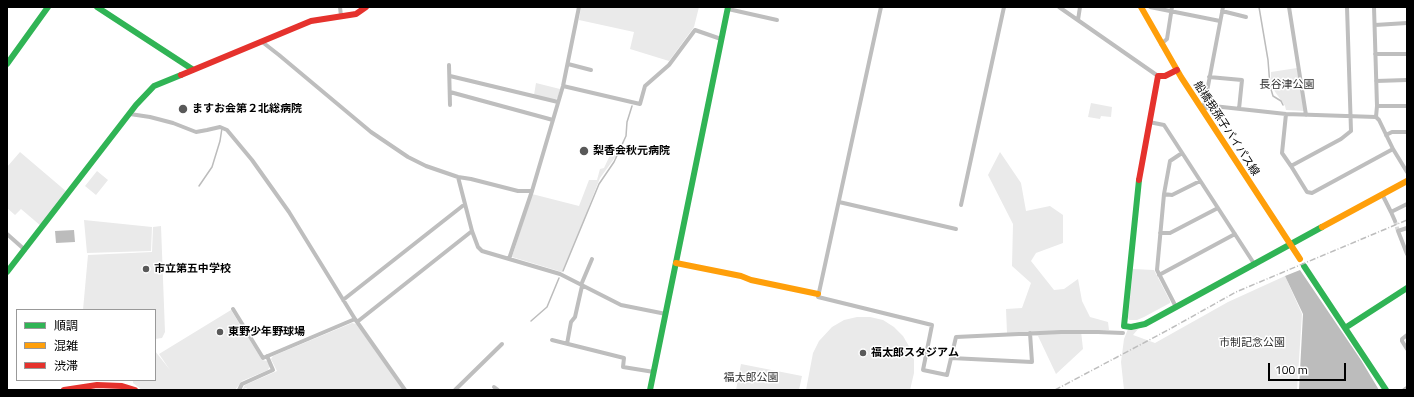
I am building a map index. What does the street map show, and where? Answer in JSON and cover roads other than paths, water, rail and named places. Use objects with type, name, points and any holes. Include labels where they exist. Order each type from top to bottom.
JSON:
[{"type":"street","points":[[7,64],[48,7]]},
{"type":"street","points":[[98,7],[192,69]]},
{"type":"street","points":[[340,7],[342,16]]},
{"type":"street","points":[[7,272],[146,93],[154,86],[192,69],[312,21],[356,14],[366,7]]},
{"type":"street","points":[[509,259],[532,191],[563,86],[579,7]]},
{"type":"street","points":[[818,294],[881,7]]},
{"type":"street","points":[[961,205],[1004,7]]},
{"type":"street","points":[[1059,7],[1158,76],[1165,76],[1177,70]]},
{"type":"street","points":[[1078,20],[1080,7]]},
{"type":"street","points":[[1141,9],[1150,7],[1172,9],[1220,21]]},
{"type":"street","points":[[1289,7],[1306,115]]},
{"type":"street","points":[[1291,166],[1351,132],[1347,7]]},
{"type":"street","points":[[1374,7],[1376,117],[1407,172]]},
{"type":"street","points":[[650,390],[728,8],[777,20]]},
{"type":"street","name":"船橋我孫子バイパス線","points":[[1141,9],[1177,70],[1300,259]]},
{"type":"street","points":[[1161,44],[1167,39],[1172,9]]},
{"type":"street","points":[[1202,109],[1205,102],[1223,9],[1246,17]]},
{"type":"street","points":[[1375,25],[1407,24]]},
{"type":"street","points":[[563,86],[640,104],[645,86],[669,65],[695,30],[721,39]]},
{"type":"street","points":[[261,41],[371,132],[386,143],[426,166],[458,177],[518,191],[532,191]]},
{"type":"street","points":[[1375,54],[1407,54]]},
{"type":"street","points":[[568,64],[591,70]]},
{"type":"street","points":[[449,65],[450,105]]},
{"type":"street","points":[[450,76],[558,102]]},
{"type":"street","points":[[676,263],[818,294],[818,297],[932,325],[923,370],[947,375],[956,336],[1098,332],[1123,335],[1137,192],[1158,76]]},
{"type":"street","points":[[1209,77],[1242,80],[1239,109]]},
{"type":"street","points":[[1376,80],[1407,80]]},
{"type":"street","points":[[450,92],[553,120]]},
{"type":"street","points":[[1202,109],[1213,106],[1286,114],[1376,117]]},
{"type":"street","points":[[1377,106],[1407,106]]},
{"type":"street","points":[[130,114],[156,118],[196,132],[220,127],[224,127],[228,130],[252,160],[289,212],[356,320],[405,390]]},
{"type":"street","points":[[1286,114],[1282,153],[1307,192],[1312,193],[1393,149]]},
{"type":"street","points":[[1149,122],[1164,125],[1255,265]]},
{"type":"street","points":[[1386,135],[1392,132],[1407,132]]},
{"type":"street","points":[[1176,307],[1156,270],[1164,194],[1170,162],[1182,153]]},
{"type":"street","points":[[458,177],[472,231],[478,247],[482,251],[560,274],[621,305],[666,314]]},
{"type":"street","points":[[1164,194],[1172,195],[1200,181]]},
{"type":"street","points":[[1124,326],[1131,327],[1144,324],[1407,181]]},
{"type":"street","points":[[1382,194],[1395,221]]},
{"type":"street","points":[[839,202],[956,229]]},
{"type":"street","points":[[343,300],[465,204]]},
{"type":"street","points":[[1391,212],[1407,204]]},
{"type":"street","points":[[1160,233],[1170,233],[1218,208]]},
{"type":"street","points":[[1407,228],[1398,231],[1407,252]]},
{"type":"street","points":[[234,309],[263,358],[356,320],[472,231]]},
{"type":"street","points":[[7,234],[25,250]]},
{"type":"street","points":[[1159,275],[1235,234]]},
{"type":"street","points":[[567,344],[571,322],[576,317],[582,285],[592,259]]},
{"type":"street","points":[[1304,266],[1386,390]]},
{"type":"street","points":[[1345,328],[1407,288]]},
{"type":"street","points":[[952,358],[1032,362],[1030,334]]},
{"type":"street","points":[[1407,336],[1402,338],[1402,341],[1407,349]]},
{"type":"street","points":[[552,340],[624,358],[623,367],[654,372]]},
{"type":"street","points":[[455,390],[502,344]]},
{"type":"street","points":[[239,390],[242,384],[273,370],[268,356]]},
{"type":"street","points":[[64,390],[98,385],[111,385],[122,386],[135,390]]},
{"type":"street","points":[[494,387],[498,390]]},
{"type":"waterway","points":[[1259,7],[1268,60],[1270,86],[1273,96],[1281,101],[1283,105]]},
{"type":"waterway","points":[[563,271],[599,184],[614,162],[626,136],[627,122],[632,106]]},
{"type":"waterway","points":[[199,186],[212,167],[220,141],[222,128]]},
{"type":"waterway","points":[[531,321],[547,307],[559,278]]},
{"type":"tunnel","points":[[1395,221],[1398,231]]},
{"type":"railway","points":[[1055,390],[1236,292],[1407,220]]},
{"type":"place","name":"ますお会第２北総病院","points":[[183,109]]},
{"type":"place","name":"梨香会秋元病院","points":[[584,151]]},
{"type":"place","name":"市立第五中学校","points":[[146,269]]},
{"type":"place","name":"東野少年野球場","points":[[220,332]]},
{"type":"place","name":"福太郎スタジアム","points":[[863,353]]},
{"type":"park label","name":"長谷津公園","points":[[1287,85]]},
{"type":"park label","name":"市制記念公園","points":[[1252,343]]},
{"type":"park label","name":"福太郎公園","points":[[751,378]]}]
